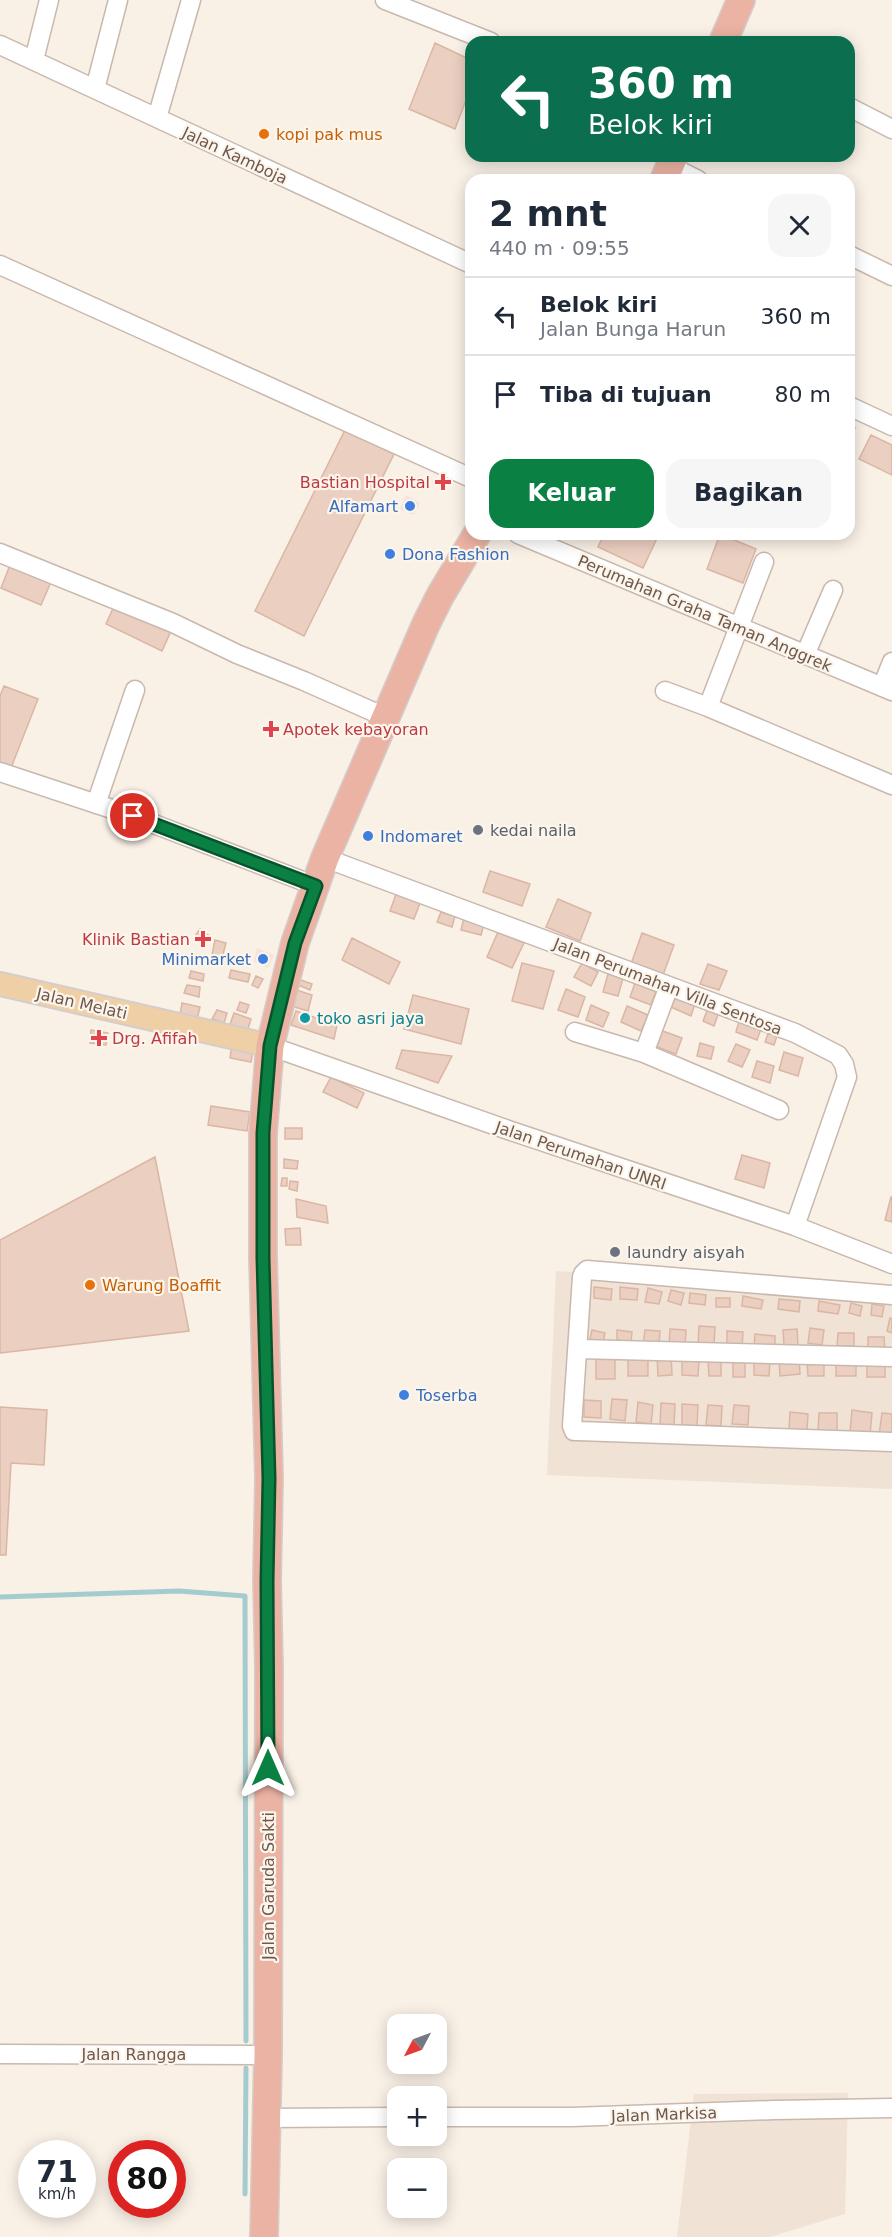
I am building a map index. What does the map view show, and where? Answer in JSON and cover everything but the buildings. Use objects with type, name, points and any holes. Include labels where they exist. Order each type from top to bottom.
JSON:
[{"type":"highway","points":[[726,36],[741,0]]},
{"type":"highway","name":"Jalan Garuda Sakti","points":[[264,2237],[268,2055],[269,1668],[267,1581],[269,1478],[263,1239],[263,1133],[270,1046],[295,943],[325,858],[440,596],[473,540]]},
{"type":"main road","name":"Jalan Melati","points":[[0,984],[270,1046]]},
{"type":"street","points":[[34,60],[49,0]]},
{"type":"street","points":[[95,89],[118,0]]},
{"type":"street","points":[[156,118],[190,0]]},
{"type":"street","points":[[385,0],[476,36]]},
{"type":"street","name":"Jalan Kamboja","points":[[0,45],[465,261]]},
{"type":"street","points":[[855,110],[892,129]]},
{"type":"street","points":[[669,167],[685,174]]},
{"type":"street","points":[[855,258],[892,276]]},
{"type":"street","points":[[0,265],[465,475]]},
{"type":"street","points":[[855,409],[892,426]]},
{"type":"street","name":"Perumahan Graha Taman Anggrek","points":[[532,540],[887,689]]},
{"type":"street","points":[[0,553],[173,623],[237,654],[385,717]]},
{"type":"street","points":[[708,707],[764,562]]},
{"type":"street","points":[[805,655],[833,590]]},
{"type":"street","points":[[887,689],[892,662]]},
{"type":"street","points":[[96,804],[135,690]]},
{"type":"street","points":[[665,691],[892,785]]},
{"type":"street","points":[[0,771],[96,804],[316,886]]},
{"type":"street","name":"Jalan Perumahan Villa Sentosa","points":[[325,858],[795,1033],[838,1055],[844,1064],[847,1077],[795,1226]]},
{"type":"street","points":[[644,1053],[669,986]]},
{"type":"street","points":[[575,1032],[644,1053],[779,1110]]},
{"type":"street","name":"Jalan Perumahan UNRI","points":[[270,1046],[511,1131],[795,1226],[892,1264]]},
{"type":"street","points":[[892,1295],[590,1270],[582,1277],[579,1349],[572,1426],[575,1431],[892,1442]]},
{"type":"street","points":[[579,1349],[892,1357]]},
{"type":"street","name":"Jalan Rangga","points":[[0,2054],[268,2055]]},
{"type":"street","name":"Jalan Markisa","points":[[447,2117],[572,2117],[892,2108]]},
{"type":"street","points":[[267,2118],[387,2117]]},
{"type":"shaded area","name":"Alfamart","points":[[406,495],[420,503],[413,515],[400,509]]},
{"type":"shaded area","name":"Minimarket","points":[[257,948],[274,955],[268,968],[254,962]]},
{"type":"shaded area","points":[[556,1271],[892,1292],[892,1489],[547,1475]]},
{"type":"shaded area","points":[[848,2093],[845,2214],[770,2237],[677,2237],[694,2094]]},
{"type":"waterway","points":[[0,1597],[179,1591],[245,1596],[246,2041]]},
{"type":"waterway","points":[[245,2194],[246,2068]]},
{"type":"place","name":"kopi pak mus","points":[[264,134]]},
{"type":"place","name":"Bastian Hospital","points":[[443,482]]},
{"type":"place","name":"Alfamart","points":[[410,506]]},
{"type":"place","name":"Dona Fashion","points":[[390,554]]},
{"type":"place","name":"Apotek kebayoran","points":[[271,729]]},
{"type":"place","name":"kedai naila","points":[[478,830]]},
{"type":"place","name":"Indomaret","points":[[368,836]]},
{"type":"place","name":"Klinik Bastian","points":[[203,939]]},
{"type":"place","name":"Minimarket","points":[[263,959]]},
{"type":"place","name":"toko asri jaya","points":[[305,1018]]},
{"type":"place","name":"Drg. Afifah","points":[[99,1038]]},
{"type":"place","name":"laundry aisyah","points":[[615,1252]]},
{"type":"place","name":"Warung Boaffit","points":[[90,1285]]},
{"type":"place","name":"Toserba","points":[[404,1395]]},
{"type":"route","points":[[133,816],[316,886],[295,943],[270,1046],[263,1133],[263,1258],[269,1478],[268,1768]]}]
